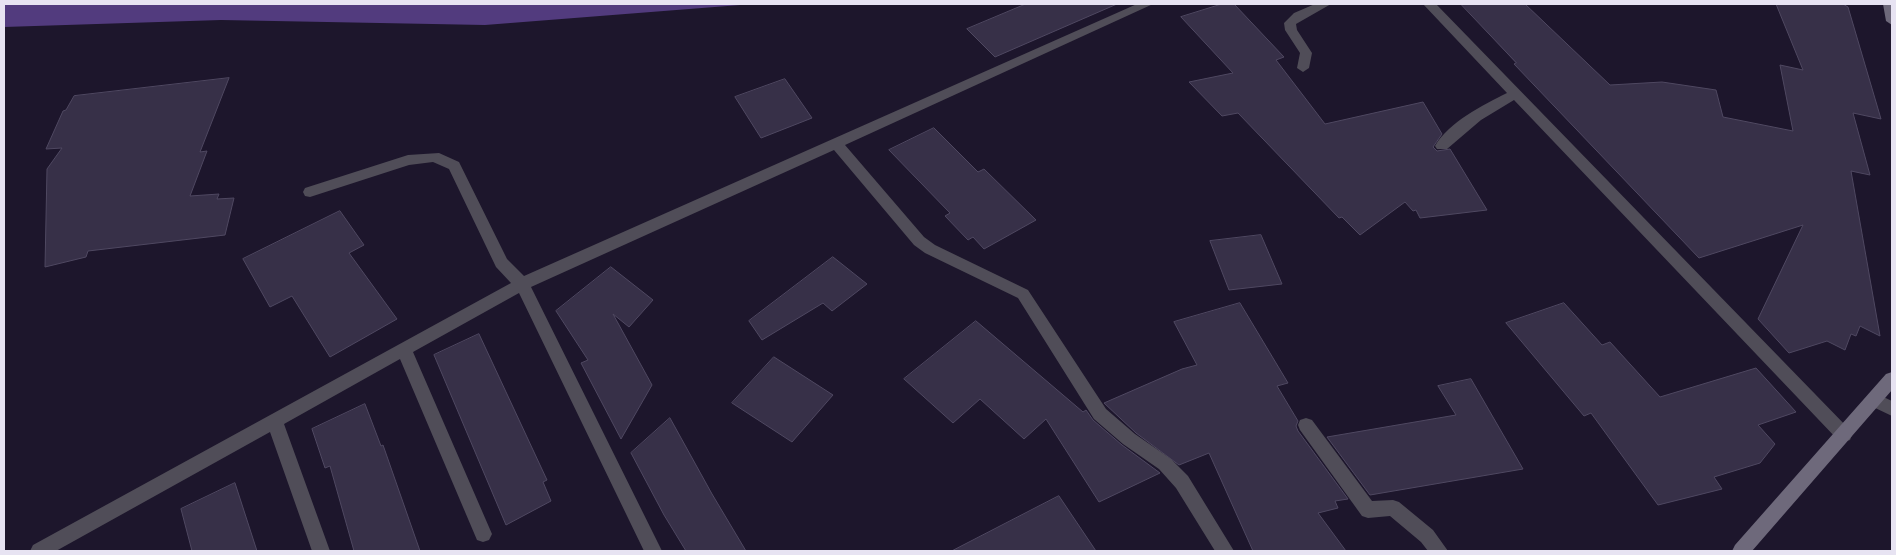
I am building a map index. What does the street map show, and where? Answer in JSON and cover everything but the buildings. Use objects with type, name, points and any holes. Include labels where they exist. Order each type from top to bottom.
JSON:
[{"type":"street","points":[[48,549],[522,284],[835,142],[1147,4]]},
{"type":"street","points":[[1303,68],[1306,53],[1291,30],[1290,23],[1298,16],[1324,4]]},
{"type":"street","points":[[1429,4],[1844,435]]},
{"type":"street","points":[[1889,4],[1892,21]]},
{"type":"street","points":[[1442,146],[1466,124],[1486,110],[1516,94]]},
{"type":"street","points":[[835,142],[919,241],[930,250],[1023,294],[1100,414],[1129,439],[1165,464],[1182,482],[1225,551]]},
{"type":"street","points":[[310,192],[408,160],[434,158],[454,166],[501,263],[522,284],[653,551]]},
{"type":"street","points":[[404,349],[483,534]]},
{"type":"street","points":[[1741,551],[1892,379]]},
{"type":"street","points":[[1875,400],[1892,409]]},
{"type":"street","points":[[275,421],[321,551]]},
{"type":"street","points":[[1306,425],[1368,510],[1393,508],[1427,536],[1439,551]]},
{"type":"shaded area","points":[[4,4],[753,4],[485,25],[221,20],[4,27]]}]
